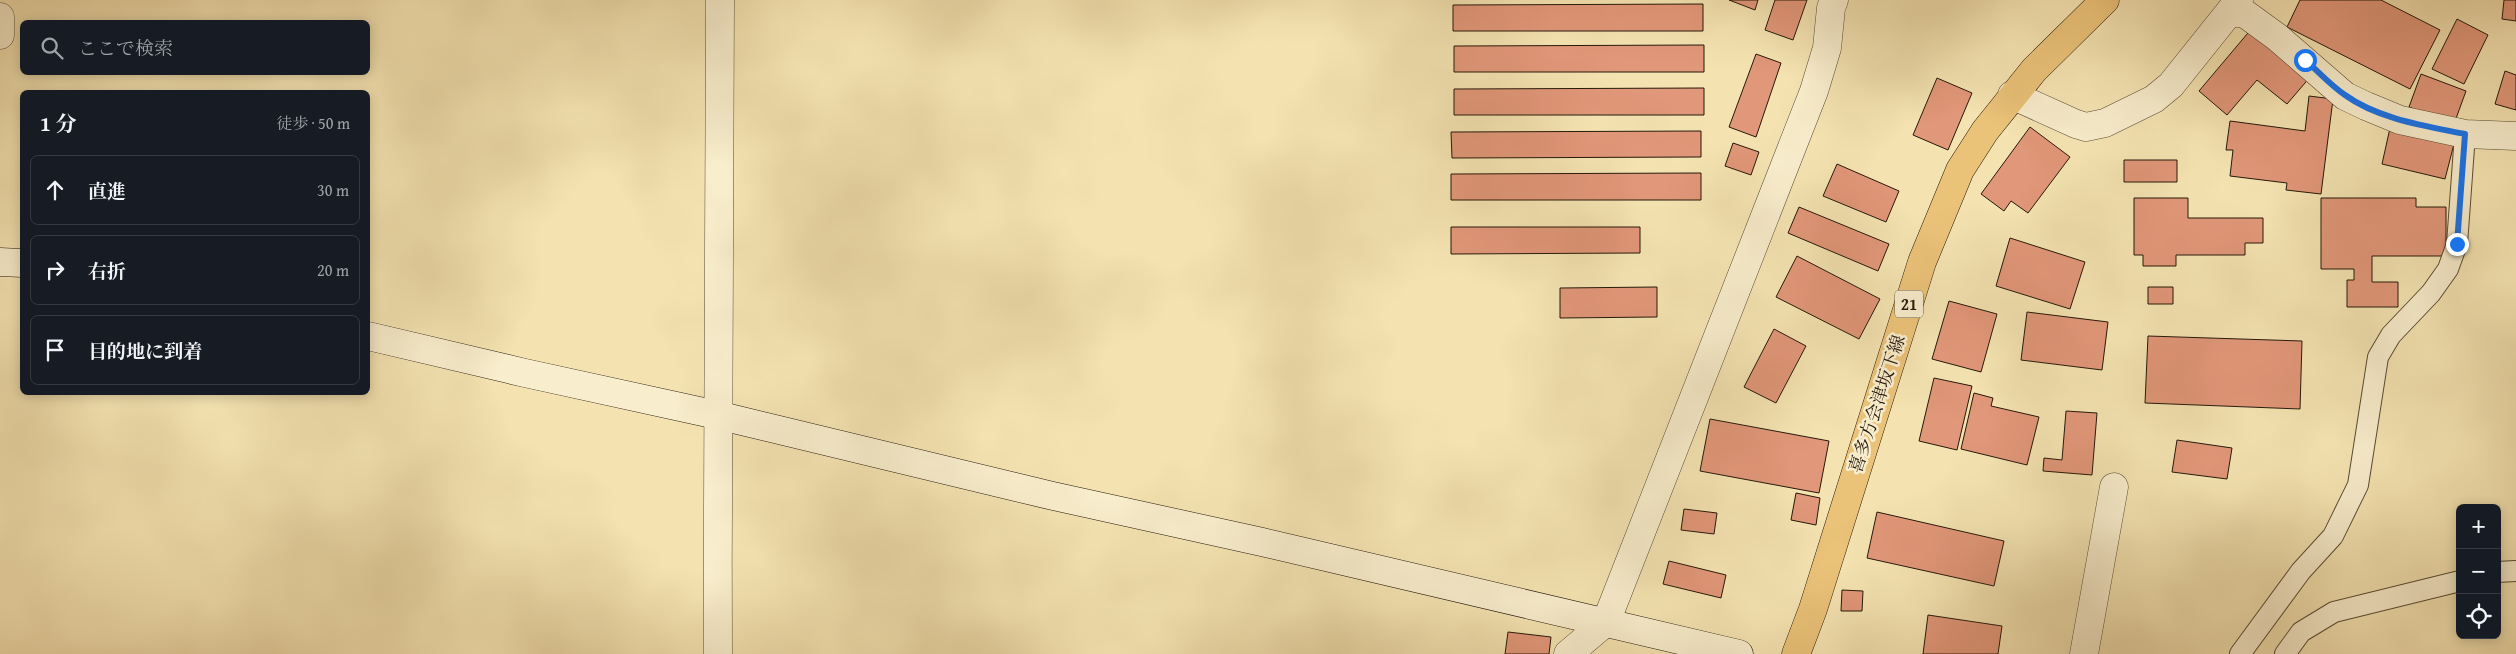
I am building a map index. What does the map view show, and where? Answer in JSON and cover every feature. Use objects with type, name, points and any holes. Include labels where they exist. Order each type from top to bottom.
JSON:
[{"type":"main road","name":"喜多方会津坂下線","points":[[1796,654],[1813,609],[1922,262],[1960,170],[2012,96],[2034,70],[2105,0]]},
{"type":"street","points":[[718,654],[717,415],[720,269],[720,0]]},
{"type":"street","points":[[1568,654],[1606,622],[1814,91],[1827,48],[1831,8],[1834,0]]},
{"type":"street","points":[[2012,96],[2086,127],[2105,122],[2142,106],[2171,86],[2235,6],[2278,37],[2345,96],[2400,120],[2465,134],[2516,136]]},
{"type":"street","points":[[0,17],[0,35]]},
{"type":"street","points":[[0,262],[20,263]]},
{"type":"street","points":[[370,336],[717,415],[1053,496],[1739,654]]},
{"type":"street","points":[[2084,654],[2114,487]]},
{"type":"lane","points":[[2240,654],[2301,571],[2333,536],[2358,485],[2378,357],[2391,334],[2431,293],[2448,269],[2457,244],[2465,134]]},
{"type":"lane","points":[[2501,572],[2516,571]]},
{"type":"lane","points":[[2285,654],[2301,632],[2334,612],[2456,581]]},
{"type":"building","points":[[1729,0],[1758,0],[1755,10]]},
{"type":"building","points":[[1775,0],[1807,0],[1793,40],[1765,30]]},
{"type":"building","points":[[2300,0],[2381,0],[2440,30],[2410,89],[2287,27]]},
{"type":"building","points":[[2504,0],[2516,0],[2516,21],[2502,19]]},
{"type":"building","points":[[1703,4],[1703,31],[1453,31],[1453,5]]},
{"type":"building","points":[[2457,19],[2488,35],[2464,84],[2432,69]]},
{"type":"building","points":[[2253,27],[2311,76],[2287,104],[2257,80],[2227,115],[2199,91]]},
{"type":"building","points":[[1704,45],[1704,72],[1454,72],[1454,46]]},
{"type":"building","points":[[1756,54],[1781,63],[1756,137],[1729,127]]},
{"type":"building","points":[[2505,71],[2516,75],[2516,110],[2495,104]]},
{"type":"building","points":[[2421,74],[2466,91],[2454,124],[2409,107]]},
{"type":"building","points":[[1937,78],[1972,93],[1948,150],[1913,135]]},
{"type":"building","points":[[1704,88],[1704,115],[1454,115],[1454,89]]},
{"type":"building","points":[[2309,96],[2333,99],[2321,194],[2286,190],[2287,183],[2230,176],[2233,150],[2226,150],[2230,121],[2305,131]]},
{"type":"building","points":[[2030,127],[2070,157],[2028,213],[2011,201],[2004,211],[1981,194]]},
{"type":"building","points":[[2390,128],[2454,144],[2445,179],[2382,164]]},
{"type":"building","points":[[1701,131],[1701,157],[1452,158],[1451,132]]},
{"type":"building","points":[[1733,143],[1759,152],[1751,175],[1725,166]]},
{"type":"building","points":[[2124,160],[2177,160],[2177,182],[2124,182]]},
{"type":"building","points":[[1837,164],[1899,191],[1886,222],[1823,196]]},
{"type":"building","points":[[1701,173],[1701,200],[1451,200],[1451,174]]},
{"type":"building","points":[[2134,198],[2188,198],[2188,218],[2263,218],[2263,243],[2245,243],[2245,255],[2176,255],[2176,266],[2143,266],[2143,255],[2134,255]]},
{"type":"building","points":[[2321,198],[2416,198],[2416,207],[2446,207],[2446,256],[2372,256],[2372,282],[2398,282],[2398,307],[2347,307],[2347,280],[2354,280],[2354,269],[2321,269]]},
{"type":"building","points":[[1799,207],[1889,244],[1878,271],[1788,233]]},
{"type":"building","points":[[1451,227],[1640,227],[1640,253],[1451,254]]},
{"type":"building","points":[[2010,238],[2085,262],[2070,309],[1996,286]]},
{"type":"building","points":[[1797,256],[1880,299],[1859,339],[1776,297]]},
{"type":"building","points":[[1657,287],[1657,317],[1560,318],[1560,288]]},
{"type":"building","points":[[2148,287],[2173,287],[2173,304],[2148,304]]},
{"type":"building","points":[[1949,301],[1997,314],[1981,372],[1932,359]]},
{"type":"building","points":[[2027,312],[2108,322],[2102,370],[2021,360]]},
{"type":"building","points":[[1774,329],[1806,346],[1776,403],[1744,387]]},
{"type":"building","points":[[2148,336],[2302,341],[2300,409],[2145,403]]},
{"type":"building","points":[[1934,378],[1972,386],[1957,450],[1919,441]]},
{"type":"building","points":[[1974,393],[1993,398],[1991,406],[2039,417],[2027,465],[1961,449]]},
{"type":"building","points":[[2066,411],[2097,413],[2092,475],[2043,471],[2044,458],[2062,460]]},
{"type":"building","points":[[1710,419],[1829,441],[1819,493],[1700,471]]},
{"type":"building","points":[[2177,440],[2232,448],[2227,479],[2172,472]]},
{"type":"building","points":[[1796,493],[1820,498],[1816,525],[1791,520]]},
{"type":"building","points":[[1684,509],[1717,513],[1714,534],[1681,530]]},
{"type":"building","points":[[1877,512],[2004,541],[1994,586],[1867,558]]},
{"type":"building","points":[[1669,561],[1726,575],[1721,598],[1663,584]]},
{"type":"building","points":[[1842,590],[1863,591],[1862,611],[1841,611]]},
{"type":"building","points":[[1928,615],[2002,626],[1998,654],[1923,654]]},
{"type":"building","points":[[1508,632],[1551,637],[1549,654],[1505,654]]},
{"type":"route","points":[[2305,60],[2345,96],[2366,106],[2400,120],[2465,134],[2457,244]]}]
